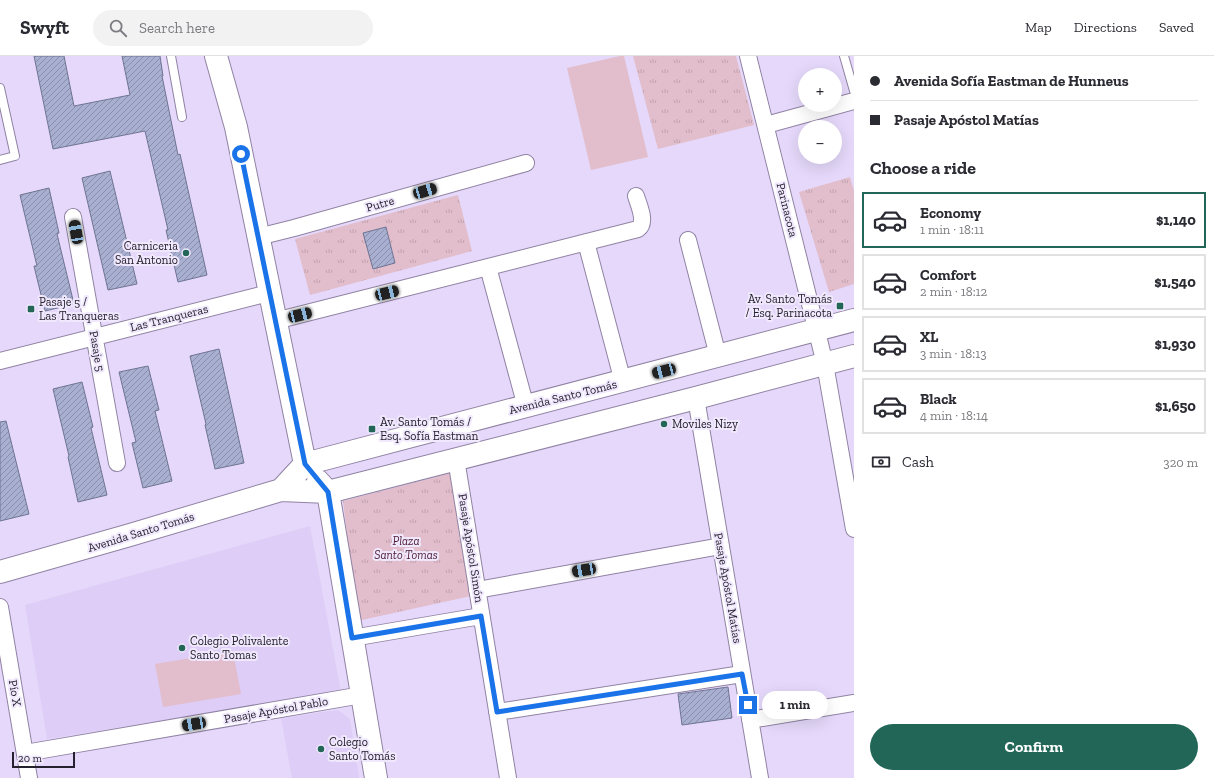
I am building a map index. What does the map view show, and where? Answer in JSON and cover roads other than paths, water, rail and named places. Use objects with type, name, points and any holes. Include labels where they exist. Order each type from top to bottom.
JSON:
[{"type":"main road","points":[[216,56],[236,127],[305,464],[328,492],[376,778]]},
{"type":"main road","name":"Avenida Santo Tomás","points":[[305,464],[623,382],[854,320]]},
{"type":"main road","name":"Avenida Santo Tomás","points":[[0,572],[94,546],[281,490],[328,492],[854,356]]},
{"type":"main road","points":[[281,490],[305,464]]},
{"type":"street","name":"Parinacota","points":[[748,56],[825,364],[851,491],[854,529]]},
{"type":"street","points":[[766,125],[854,101]]},
{"type":"street","name":"Putre","points":[[258,237],[526,163]]},
{"type":"street","points":[[275,322],[638,229],[642,226],[643,221],[636,196]]},
{"type":"street","name":"Pasaje 5","points":[[73,216],[117,463]]},
{"type":"street","points":[[688,240],[718,356]]},
{"type":"street","points":[[586,242],[623,382]]},
{"type":"street","points":[[488,267],[526,407]]},
{"type":"street","name":"Las Tranqueras","points":[[0,361],[269,293]]},
{"type":"street","name":"Pasaje Apóstol Matías","points":[[696,398],[760,778]]},
{"type":"street","name":"Pasaje Apóstol Simón","points":[[456,459],[508,778]]},
{"type":"street","points":[[477,590],[721,546]]},
{"type":"street","name":"Pío X","points":[[0,607],[29,778]]},
{"type":"street","points":[[352,638],[481,616]]},
{"type":"street","points":[[497,712],[742,674]]},
{"type":"street","name":"Pasaje Apóstol Pablo","points":[[25,754],[362,695]]},
{"type":"street","points":[[750,720],[854,703]]},
{"type":"lane","points":[[171,56],[182,117]]},
{"type":"lane","points":[[844,56],[854,91]]},
{"type":"lane","points":[[0,88],[15,156],[0,160]]},
{"type":"place","name":"Carniceria San Antonio","points":[[186,253]]},
{"type":"place","name":"Av. Santo Tomás / Esq. Parinacota","points":[[840,306]]},
{"type":"place","name":"Pasaje 5 / Las Tranqueras","points":[[31,309]]},
{"type":"place","name":"Moviles Nizy","points":[[664,424]]},
{"type":"place","name":"Av. Santo Tomás / Esq. Sofía Eastman","points":[[372,429]]},
{"type":"place","name":"Colegio Polivalente Santo Tomas","points":[[182,648]]},
{"type":"place","name":"Colegio Santo Tomás","points":[[321,749]]},
{"type":"park label","name":"Plaza Santo Tomas","points":[[406,548]]}]
